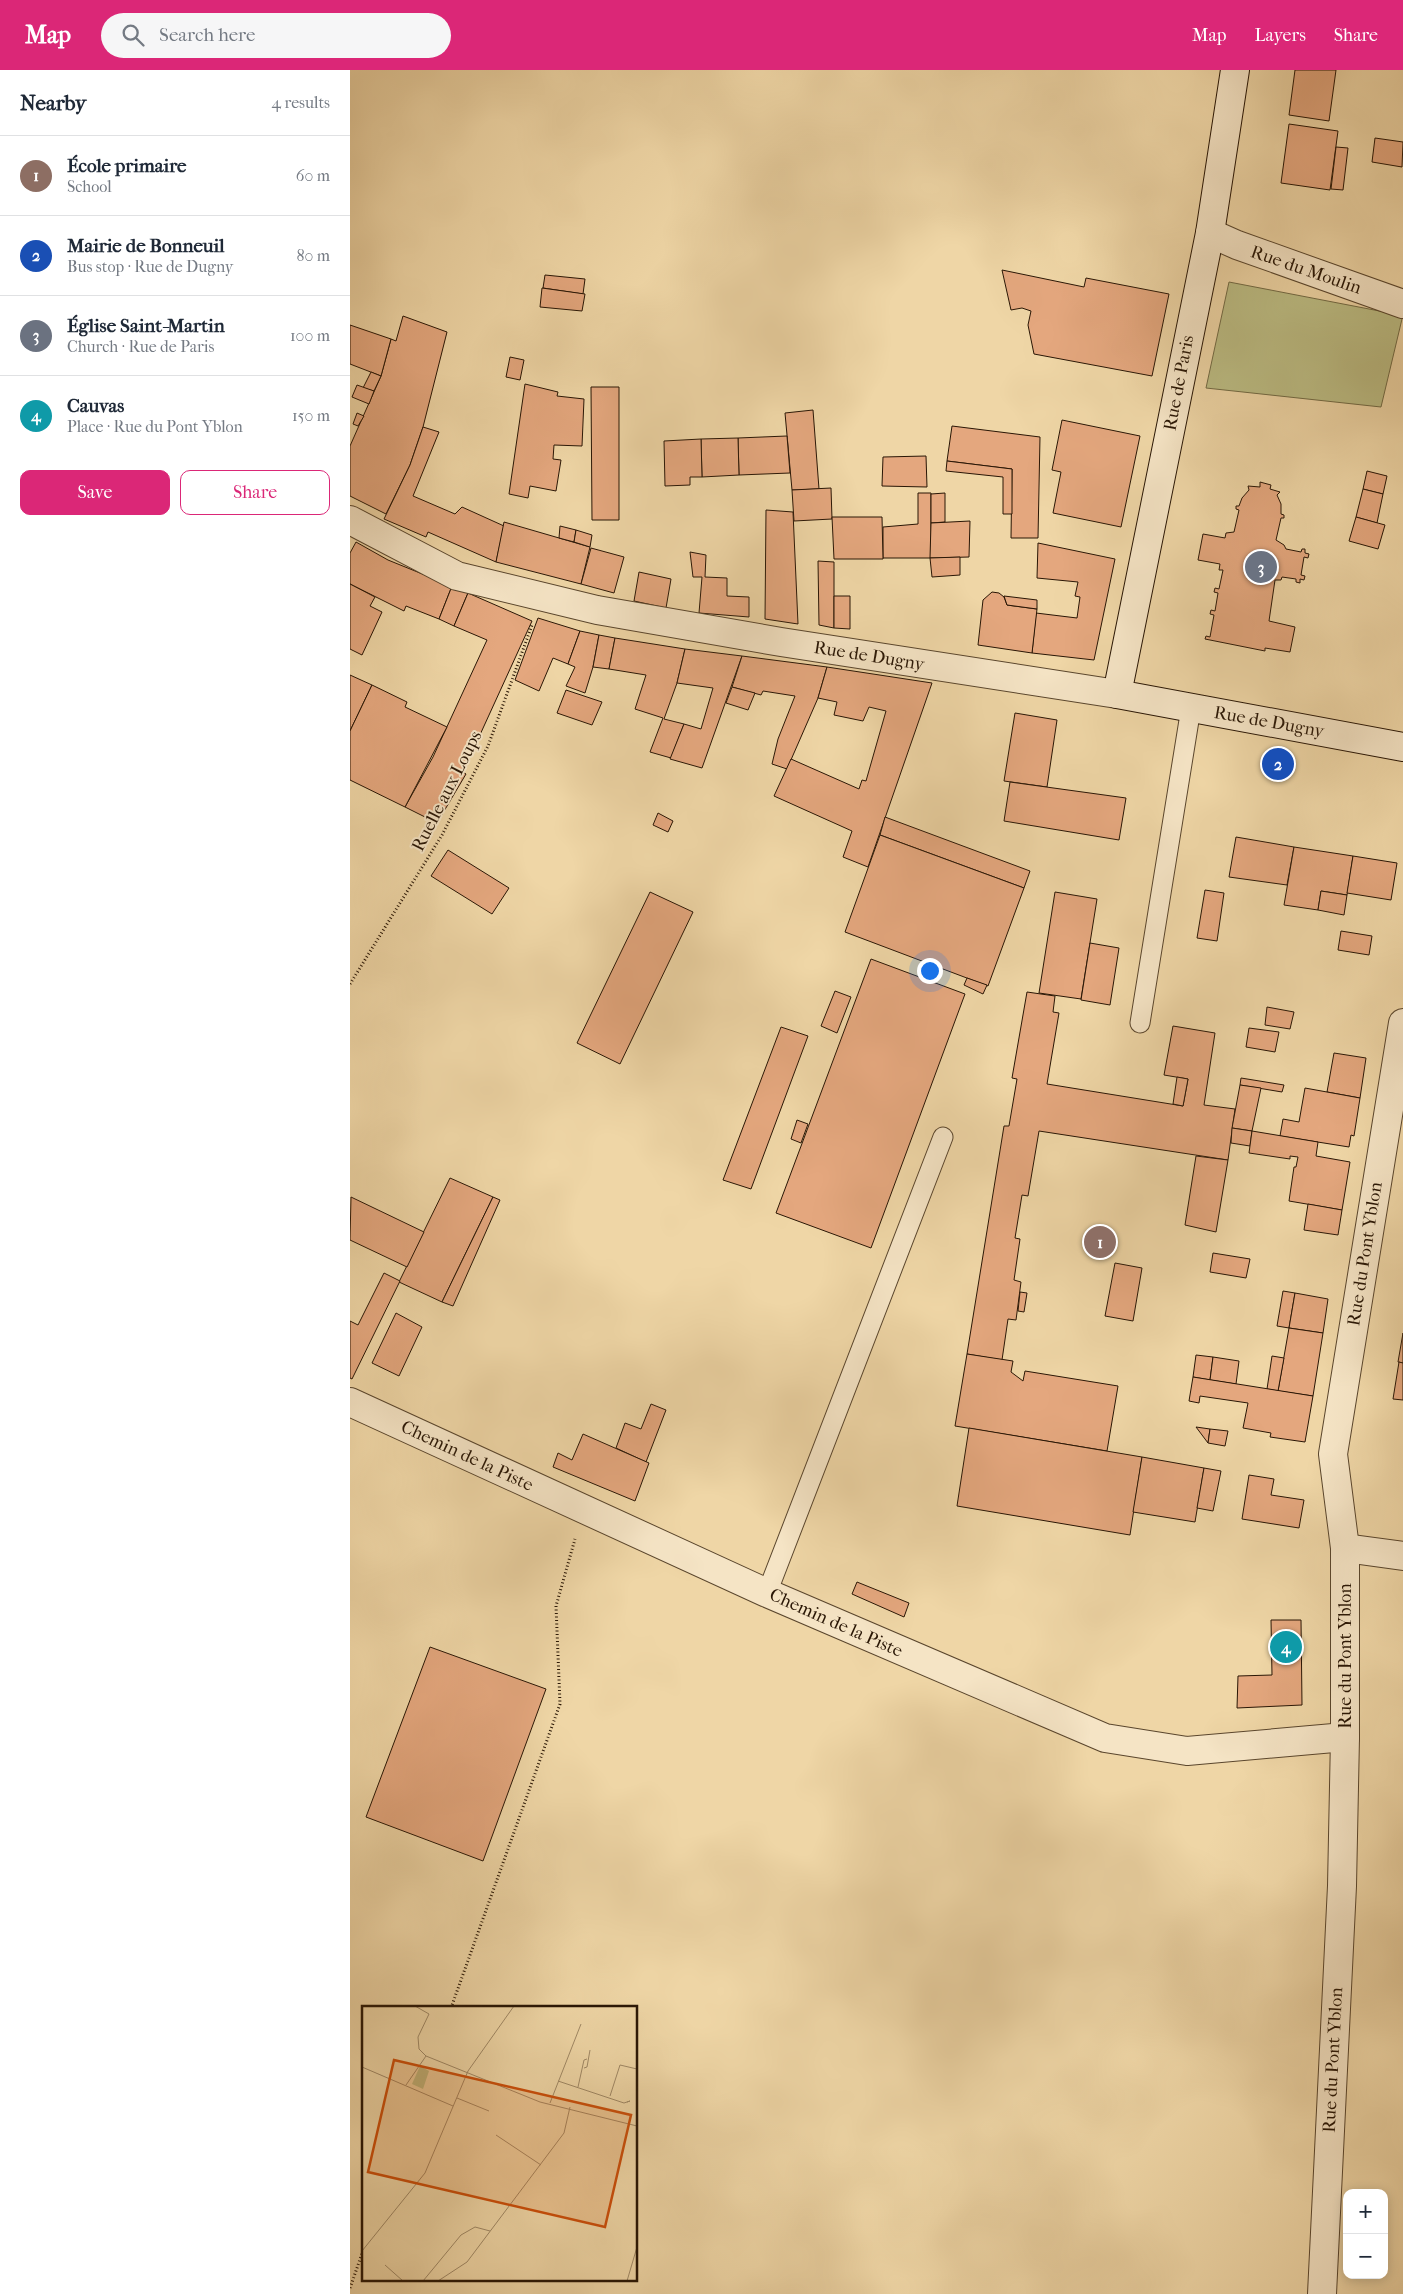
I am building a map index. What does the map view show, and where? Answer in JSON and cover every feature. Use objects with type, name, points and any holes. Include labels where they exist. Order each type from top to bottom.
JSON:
[{"type":"street","name":"Rue de Paris","points":[[1117,694],[1210,233],[1235,70]]},
{"type":"street","name":"Rue du Moulin","points":[[1210,233],[1237,245],[1403,304]]},
{"type":"street","name":"Rue de Dugny","points":[[350,520],[457,576],[597,610],[772,641],[1117,694],[1403,747]]},
{"type":"street","name":"Rue du Pont Yblon","points":[[1322,2294],[1342,1886],[1345,1737],[1345,1548],[1333,1454],[1403,1023]]},
{"type":"street","name":"Chemin de la Piste","points":[[350,1402],[766,1593],[1105,1738],[1187,1751],[1345,1737]]},
{"type":"street","points":[[1345,1548],[1403,1556]]},
{"type":"lane","points":[[1140,1022],[1191,708]]},
{"type":"lane","points":[[766,1593],[943,1137]]},
{"type":"path","name":"Ruelle aux Loups","points":[[350,984],[442,834],[488,746],[533,622],[540,596]]},
{"type":"path","points":[[451,2006],[560,1704],[556,1606],[584,1509]]},
{"type":"path","points":[[350,2288],[362,2254]]},
{"type":"green space","points":[[1229,282],[1395,314],[1402,319],[1381,407],[1206,388]]},
{"type":"building","points":[[1295,70],[1336,70],[1329,121],[1289,115]]},
{"type":"building","points":[[1289,124],[1338,131],[1330,190],[1281,183]]},
{"type":"building","points":[[1375,138],[1403,142],[1402,167],[1372,162]]},
{"type":"building","points":[[1336,147],[1348,148],[1343,190],[1331,189]]},
{"type":"building","points":[[1002,270],[1084,287],[1086,278],[1169,294],[1152,376],[1034,354],[1028,325],[1031,311],[1022,308],[1011,310]]},
{"type":"building","points":[[545,275],[585,279],[583,294],[543,288]]},
{"type":"building","points":[[542,288],[585,294],[582,311],[540,307]]},
{"type":"building","points":[[403,316],[447,332],[423,427],[410,465],[386,514],[350,496],[350,446],[381,376],[391,339],[396,341]]},
{"type":"building","points":[[350,325],[391,339],[381,376],[350,364]]},
{"type":"building","points":[[510,357],[524,360],[520,380],[506,377]]},
{"type":"building","points":[[371,372],[381,376],[374,391],[363,388]]},
{"type":"building","points":[[525,384],[558,392],[557,396],[584,399],[582,446],[554,445],[553,459],[561,460],[556,491],[530,486],[528,498],[509,494]]},
{"type":"building","points":[[357,385],[374,391],[369,404],[352,397]]},
{"type":"building","points":[[591,387],[619,387],[619,520],[592,520]]},
{"type":"building","points":[[813,410],[819,489],[792,490],[785,413]]},
{"type":"building","points":[[357,413],[364,416],[358,426],[353,424]]},
{"type":"building","points":[[1062,420],[1140,436],[1121,527],[1053,513],[1061,472],[1052,470]]},
{"type":"building","points":[[952,426],[1040,437],[1038,538],[1011,538],[1012,469],[947,461]]},
{"type":"building","points":[[423,427],[439,432],[413,496],[455,514],[462,507],[504,526],[496,562],[428,532],[426,537],[384,519],[410,465]]},
{"type":"building","points":[[787,436],[790,473],[739,475],[738,438]]},
{"type":"building","points":[[738,438],[739,475],[702,477],[701,439]]},
{"type":"building","points":[[701,439],[702,477],[690,477],[690,485],[665,486],[664,441]]},
{"type":"building","points":[[926,456],[927,487],[882,486],[883,457]]},
{"type":"building","points":[[947,461],[1012,469],[1012,514],[1003,514],[1003,477],[946,471]]},
{"type":"building","points":[[1367,471],[1387,476],[1383,494],[1363,489]]},
{"type":"building","points":[[1260,482],[1271,485],[1270,489],[1280,492],[1277,495],[1281,504],[1281,514],[1284,515],[1284,518],[1281,518],[1276,540],[1284,545],[1286,549],[1301,552],[1302,549],[1305,549],[1305,553],[1309,554],[1308,558],[1304,557],[1301,575],[1305,576],[1304,580],[1300,579],[1300,583],[1296,582],[1296,579],[1282,577],[1281,580],[1275,580],[1269,621],[1295,627],[1290,652],[1265,648],[1265,651],[1205,639],[1206,636],[1210,637],[1214,615],[1210,614],[1211,610],[1215,611],[1218,593],[1214,592],[1215,588],[1219,589],[1223,570],[1219,570],[1220,564],[1198,560],[1203,534],[1225,538],[1226,533],[1234,532],[1239,510],[1236,509],[1236,506],[1239,506],[1242,498],[1249,490],[1248,486],[1260,487]]},
{"type":"building","points":[[831,488],[832,519],[794,521],[792,490]]},
{"type":"building","points":[[1363,489],[1383,494],[1377,523],[1356,517]]},
{"type":"building","points":[[918,493],[931,493],[931,558],[883,558],[883,527],[918,524]]},
{"type":"building","points":[[945,493],[945,522],[931,523],[931,494]]},
{"type":"building","points":[[766,510],[793,512],[798,624],[765,619]]},
{"type":"building","points":[[832,517],[882,517],[883,559],[834,559]]},
{"type":"building","points":[[1356,517],[1385,525],[1378,549],[1349,541]]},
{"type":"building","points":[[970,521],[969,557],[930,558],[931,523]]},
{"type":"building","points":[[504,522],[590,547],[581,584],[496,562]]},
{"type":"building","points":[[560,526],[576,530],[574,542],[559,538]]},
{"type":"building","points":[[576,530],[592,535],[590,547],[574,542]]},
{"type":"building","points":[[356,542],[388,560],[452,586],[439,619],[406,606],[404,611],[350,584],[350,553]]},
{"type":"building","points":[[1038,543],[1115,559],[1094,660],[1032,653],[1036,613],[1077,618],[1080,597],[1075,596],[1078,582],[1037,578]]},
{"type":"building","points":[[591,548],[624,557],[614,593],[581,584]]},
{"type":"building","points":[[690,552],[706,555],[705,577],[727,578],[727,596],[749,597],[749,617],[699,613],[702,577],[693,577]]},
{"type":"building","points":[[960,557],[960,575],[932,577],[930,558]]},
{"type":"building","points":[[818,561],[834,562],[834,628],[819,625]]},
{"type":"building","points":[[639,572],[671,579],[666,608],[634,601]]},
{"type":"building","points":[[350,584],[375,597],[370,606],[382,612],[362,655],[350,649]]},
{"type":"building","points":[[452,586],[468,593],[454,626],[439,619]]},
{"type":"building","points":[[992,592],[999,593],[1004,597],[1007,605],[1037,609],[1032,653],[978,645],[983,600]]},
{"type":"building","points":[[468,593],[532,621],[463,772],[466,774],[437,823],[405,807],[433,757],[487,640],[454,626]]},
{"type":"building","points":[[834,596],[850,596],[850,629],[834,628]]},
{"type":"building","points":[[1004,596],[1037,600],[1037,609],[1007,605]]},
{"type":"building","points":[[538,618],[580,631],[568,664],[553,658],[539,691],[515,680]]},
{"type":"building","points":[[580,631],[599,635],[593,667],[585,693],[566,686],[575,667],[568,664]]},
{"type":"building","points":[[599,635],[615,638],[609,669],[593,667]]},
{"type":"building","points":[[615,638],[685,649],[677,683],[664,719],[684,724],[671,758],[650,752],[663,718],[635,709],[646,675],[609,669]]},
{"type":"building","points":[[685,649],[742,656],[702,768],[670,759],[684,724],[701,729],[713,688],[677,683]]},
{"type":"building","points":[[742,656],[827,667],[818,698],[787,769],[772,764],[778,739],[795,696],[763,691],[761,695],[732,687]]},
{"type":"building","points":[[827,667],[932,683],[868,867],[843,857],[852,831],[774,796],[791,759],[859,789],[862,780],[866,781],[886,711],[869,707],[863,721],[834,715],[837,702],[818,698]]},
{"type":"building","points":[[350,675],[372,685],[350,731]]},
{"type":"building","points":[[372,685],[407,702],[405,707],[447,727],[405,807],[350,780],[350,731]]},
{"type":"building","points":[[732,687],[755,693],[748,710],[726,703]]},
{"type":"building","points":[[566,690],[602,702],[592,725],[557,713]]},
{"type":"building","points":[[1015,713],[1057,720],[1047,787],[1004,781]]},
{"type":"building","points":[[1010,782],[1126,798],[1119,840],[1004,821]]},
{"type":"building","points":[[658,813],[673,821],[668,832],[653,825]]},
{"type":"building","points":[[885,817],[1030,871],[1024,888],[880,835]]},
{"type":"building","points":[[880,835],[1024,888],[988,986],[845,932]]},
{"type":"building","points":[[1236,837],[1294,847],[1287,885],[1229,877]]},
{"type":"building","points":[[1294,847],[1353,856],[1347,895],[1321,891],[1318,910],[1284,905]]},
{"type":"building","points":[[448,850],[509,888],[492,914],[431,876]]},
{"type":"building","points":[[1353,856],[1397,863],[1391,900],[1347,893]]},
{"type":"building","points":[[1205,890],[1224,893],[1217,941],[1197,938]]},
{"type":"building","points":[[1321,891],[1347,895],[1344,915],[1318,910]]},
{"type":"building","points":[[650,892],[693,912],[620,1064],[577,1043]]},
{"type":"building","points":[[1055,892],[1097,899],[1081,999],[1039,993]]},
{"type":"building","points":[[1341,931],[1372,936],[1369,955],[1338,950]]},
{"type":"building","points":[[1090,943],[1119,948],[1110,1005],[1081,1000]]},
{"type":"building","points":[[871,959],[965,994],[871,1248],[776,1213]]},
{"type":"building","points":[[967,978],[987,985],[983,994],[964,985]]},
{"type":"building","points":[[835,991],[851,997],[837,1033],[821,1026]]},
{"type":"building","points":[[1027,992],[1055,996],[1053,1012],[1059,1013],[1047,1084],[1183,1106],[1188,1079],[1164,1075],[1173,1026],[1215,1033],[1204,1105],[1235,1109],[1228,1160],[1039,1131],[1028,1196],[1022,1195],[1015,1238],[1020,1239],[1014,1280],[1021,1282],[1016,1320],[1008,1319],[1002,1360],[967,1354],[1004,1126],[1009,1126],[1017,1079],[1012,1078]]},
{"type":"building","points":[[1267,1007],[1294,1012],[1290,1029],[1265,1025]]},
{"type":"building","points":[[781,1027],[808,1036],[751,1189],[723,1180]]},
{"type":"building","points":[[1249,1028],[1279,1032],[1275,1052],[1246,1047]]},
{"type":"building","points":[[1334,1053],[1366,1058],[1360,1098],[1327,1092]]},
{"type":"building","points":[[1177,1077],[1188,1079],[1183,1106],[1173,1104]]},
{"type":"building","points":[[1241,1078],[1284,1085],[1282,1092],[1240,1085]]},
{"type":"building","points":[[1240,1085],[1261,1088],[1252,1131],[1232,1128]]},
{"type":"building","points":[[1305,1088],[1360,1098],[1354,1136],[1351,1135],[1349,1147],[1280,1136],[1283,1119],[1299,1122]]},
{"type":"building","points":[[797,1120],[808,1124],[801,1143],[791,1139]]},
{"type":"building","points":[[1232,1128],[1252,1131],[1250,1146],[1231,1143]]},
{"type":"building","points":[[1252,1131],[1318,1142],[1316,1156],[1350,1162],[1342,1210],[1289,1201],[1294,1167],[1296,1167],[1298,1157],[1290,1156],[1290,1159],[1249,1153]]},
{"type":"building","points":[[1196,1156],[1228,1160],[1216,1232],[1185,1225]]},
{"type":"building","points":[[450,1178],[493,1197],[442,1302],[399,1282]]},
{"type":"building","points":[[351,1197],[424,1232],[407,1267],[350,1240]]},
{"type":"building","points":[[493,1197],[500,1200],[453,1306],[442,1302]]},
{"type":"building","points":[[1308,1204],[1342,1210],[1338,1235],[1304,1230]]},
{"type":"building","points":[[1213,1253],[1250,1259],[1246,1278],[1210,1272]]},
{"type":"building","points":[[1115,1263],[1142,1268],[1133,1321],[1105,1316]]},
{"type":"building","points":[[384,1273],[400,1281],[352,1379],[350,1378],[350,1321],[358,1325]]},
{"type":"building","points":[[1283,1291],[1295,1293],[1289,1328],[1277,1326]]},
{"type":"building","points":[[1020,1292],[1027,1293],[1024,1312],[1018,1311]]},
{"type":"building","points":[[1295,1293],[1328,1299],[1323,1333],[1289,1328]]},
{"type":"building","points":[[396,1313],[422,1327],[399,1376],[372,1363]]},
{"type":"building","points":[[1289,1328],[1323,1333],[1313,1396],[1278,1391]]},
{"type":"building","points":[[1403,1333],[1403,1363],[1398,1362]]},
{"type":"building","points":[[967,1354],[1013,1361],[1011,1372],[1023,1381],[1025,1371],[1118,1386],[1107,1451],[955,1426]]},
{"type":"building","points":[[1196,1355],[1213,1357],[1210,1380],[1193,1377]]},
{"type":"building","points":[[1272,1356],[1284,1358],[1278,1391],[1267,1389]]},
{"type":"building","points":[[1213,1357],[1239,1361],[1236,1384],[1210,1380]]},
{"type":"building","points":[[1399,1362],[1403,1363],[1403,1400],[1393,1399]]},
{"type":"building","points":[[1193,1377],[1313,1396],[1305,1442],[1270,1437],[1271,1433],[1243,1428],[1248,1403],[1200,1396],[1199,1403],[1189,1401]]},
{"type":"building","points":[[651,1404],[666,1410],[646,1462],[616,1448],[625,1423],[641,1429]]},
{"type":"building","points":[[1196,1427],[1210,1429],[1208,1443]]},
{"type":"building","points":[[969,1428],[1142,1457],[1130,1535],[957,1506]]},
{"type":"building","points":[[1210,1429],[1228,1431],[1225,1446],[1208,1443]]},
{"type":"building","points":[[583,1434],[649,1463],[635,1501],[553,1467],[558,1453],[572,1460]]},
{"type":"building","points":[[1142,1457],[1204,1468],[1195,1522],[1133,1512]]},
{"type":"building","points":[[1204,1468],[1221,1471],[1213,1511],[1197,1508]]},
{"type":"building","points":[[1249,1475],[1274,1479],[1271,1495],[1304,1500],[1299,1528],[1242,1519]]},
{"type":"building","points":[[857,1582],[909,1603],[904,1617],[852,1594]]},
{"type":"building","points":[[1271,1620],[1301,1620],[1302,1705],[1237,1708],[1238,1676],[1272,1675]]},
{"type":"building","points":[[430,1647],[546,1689],[483,1861],[366,1817]]},
{"type":"place","name":"Église Saint-Martin","points":[[1261,567]]},
{"type":"place","name":"Mairie de Bonneuil","points":[[1278,764]]},
{"type":"place","name":"École primaire","points":[[1100,1242]]},
{"type":"place","name":"Cauvas","points":[[1286,1647]]}]
